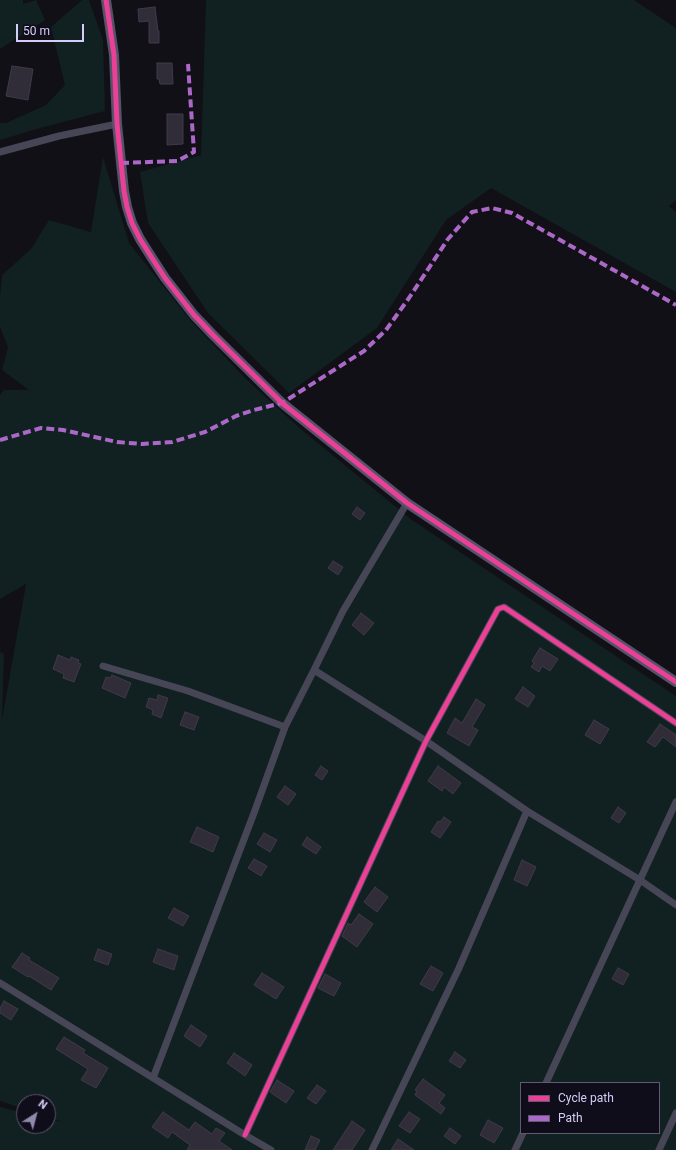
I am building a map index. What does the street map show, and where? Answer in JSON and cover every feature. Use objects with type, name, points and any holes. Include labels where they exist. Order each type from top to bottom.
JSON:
[{"type":"street","points":[[106,0],[114,55],[117,124],[127,207],[132,223],[140,239],[165,278],[194,315],[282,403],[407,503],[676,682]]},
{"type":"street","points":[[0,152],[59,136],[117,124]]},
{"type":"street","points":[[153,1078],[254,814],[285,727],[343,611],[407,503]]},
{"type":"street","points":[[245,1135],[426,741],[498,609],[504,607],[676,723]]},
{"type":"street","points":[[103,666],[188,691],[285,727]]},
{"type":"street","points":[[314,670],[426,741],[527,811],[640,880],[676,905]]},
{"type":"street","points":[[546,1082],[676,802]]},
{"type":"street","points":[[372,1150],[459,968],[527,811]]},
{"type":"street","points":[[0,983],[271,1150]]},
{"type":"street","points":[[659,1150],[676,1113]]},
{"type":"street","points":[[515,1150],[523,1134]]},
{"type":"shaded area","points":[[0,0],[23,0],[23,4],[36,0],[45,20],[0,49]]},
{"type":"shaded area","points":[[82,0],[89,0],[103,40],[105,111],[0,140],[0,123],[6,123],[46,105],[65,85],[51,27]]},
{"type":"shaded area","points":[[206,0],[634,0],[676,28],[676,200],[669,206],[676,212],[676,292],[491,188],[446,220],[377,328],[289,393],[208,313],[148,223],[140,172],[201,155]]},
{"type":"shaded area","points":[[103,157],[129,243],[191,321],[245,378],[303,431],[412,520],[676,696],[676,1150],[0,1150],[0,1107],[16,1111],[16,1134],[56,1134],[56,1121],[63,1122],[56,1120],[56,1094],[16,1094],[16,1106],[0,1101],[0,652],[4,654],[2,720],[26,584],[0,599],[0,395],[4,390],[29,390],[2,370],[8,347],[0,327],[0,297],[2,275],[31,249],[49,220],[91,232]]},
{"type":"building","points":[[155,7],[159,31],[159,43],[149,43],[149,21],[139,22],[138,9]]},
{"type":"building","points":[[157,63],[172,63],[173,84],[160,84],[159,79],[157,79]]},
{"type":"building","points":[[12,66],[33,69],[28,100],[6,96]]},
{"type":"building","points":[[167,114],[183,114],[183,144],[167,145]]},
{"type":"building","points":[[357,507],[365,513],[360,520],[352,514]]},
{"type":"building","points":[[333,561],[343,567],[338,575],[328,568]]},
{"type":"building","points":[[361,613],[374,623],[364,635],[352,625]]},
{"type":"building","points":[[540,648],[558,659],[550,671],[542,666],[539,672],[531,667],[534,663],[532,661]]},
{"type":"building","points":[[58,655],[70,660],[71,657],[79,660],[78,663],[81,664],[74,682],[63,678],[64,674],[53,669]]},
{"type":"building","points":[[112,675],[131,683],[125,698],[102,688],[106,677],[110,678]]},
{"type":"building","points":[[523,687],[535,696],[528,707],[515,699]]},
{"type":"building","points":[[158,695],[168,698],[161,718],[152,714],[153,710],[146,707],[149,698],[157,700]]},
{"type":"building","points":[[476,699],[485,705],[472,727],[478,730],[469,746],[447,733],[455,718],[462,723]]},
{"type":"building","points":[[185,712],[199,717],[194,730],[180,725]]},
{"type":"building","points":[[594,720],[609,729],[600,744],[585,735]]},
{"type":"building","points":[[660,724],[676,735],[676,747],[663,737],[655,747],[647,742]]},
{"type":"building","points":[[321,766],[328,771],[322,780],[315,775]]},
{"type":"building","points":[[438,766],[461,783],[453,794],[444,787],[442,791],[428,781]]},
{"type":"building","points":[[285,786],[296,794],[288,805],[277,797]]},
{"type":"building","points":[[618,807],[626,813],[619,823],[611,818]]},
{"type":"building","points":[[444,817],[451,822],[440,838],[431,832],[438,821],[440,822]]},
{"type":"building","points":[[197,827],[219,837],[213,852],[190,842]]},
{"type":"building","points":[[264,833],[277,840],[270,852],[257,844]]},
{"type":"building","points":[[307,837],[321,847],[316,854],[302,845]]},
{"type":"building","points":[[254,859],[267,866],[261,876],[248,868]]},
{"type":"building","points":[[522,860],[536,867],[527,886],[514,880]]},
{"type":"building","points":[[375,887],[388,897],[377,912],[364,902]]},
{"type":"building","points":[[174,908],[189,916],[183,926],[168,918]]},
{"type":"building","points":[[359,914],[373,924],[357,947],[342,936],[348,923],[351,925]]},
{"type":"building","points":[[98,949],[112,954],[108,965],[94,960]]},
{"type":"building","points":[[158,949],[178,956],[174,970],[153,962]]},
{"type":"building","points":[[22,953],[30,958],[29,960],[59,978],[51,990],[12,967]]},
{"type":"building","points":[[431,966],[443,973],[433,991],[420,984]]},
{"type":"building","points":[[618,968],[629,974],[623,985],[612,979]]},
{"type":"building","points":[[262,973],[284,987],[276,999],[254,985]]},
{"type":"building","points":[[325,974],[341,983],[334,996],[318,988]]},
{"type":"building","points":[[4,1001],[18,1009],[11,1020],[0,1013],[0,1008]]},
{"type":"building","points":[[191,1025],[207,1036],[200,1047],[184,1036]]},
{"type":"building","points":[[64,1037],[85,1050],[83,1053],[108,1068],[96,1088],[81,1080],[88,1069],[56,1049]]},
{"type":"building","points":[[455,1052],[466,1060],[460,1068],[449,1061]]},
{"type":"building","points":[[234,1053],[252,1065],[245,1076],[227,1063]]},
{"type":"building","points":[[423,1079],[445,1095],[439,1103],[445,1108],[441,1114],[415,1095],[417,1091],[415,1090]]},
{"type":"building","points":[[277,1080],[294,1091],[286,1103],[270,1092]]},
{"type":"building","points":[[317,1085],[326,1091],[316,1104],[307,1098]]},
{"type":"building","points":[[163,1112],[189,1130],[195,1122],[212,1134],[216,1128],[225,1133],[219,1141],[232,1150],[187,1150],[190,1145],[172,1132],[168,1138],[152,1127]]},
{"type":"building","points":[[409,1112],[420,1119],[410,1133],[399,1126]]},
{"type":"building","points":[[488,1120],[503,1128],[494,1143],[480,1135]]},
{"type":"building","points":[[352,1121],[365,1130],[352,1150],[333,1150]]},
{"type":"building","points":[[450,1128],[461,1136],[455,1144],[444,1136]]},
{"type":"building","points":[[311,1136],[320,1140],[315,1150],[305,1150]]},
{"type":"building","points":[[398,1139],[414,1150],[391,1150]]},
{"type":"marked path","points":[[121,163],[177,161],[194,152],[188,64]]},
{"type":"marked path","points":[[0,440],[41,428],[63,430],[117,442],[142,444],[172,442],[205,432],[236,416],[282,403],[364,351],[386,330],[448,239],[472,212],[492,208],[512,213],[676,305]]},
{"type":"cycle path","points":[[106,0],[114,55],[117,124],[127,207],[132,223],[140,239],[165,278],[194,315],[282,403],[407,503],[676,682]]},
{"type":"cycle path","points":[[245,1135],[426,741],[498,609],[504,607],[676,723]]}]
